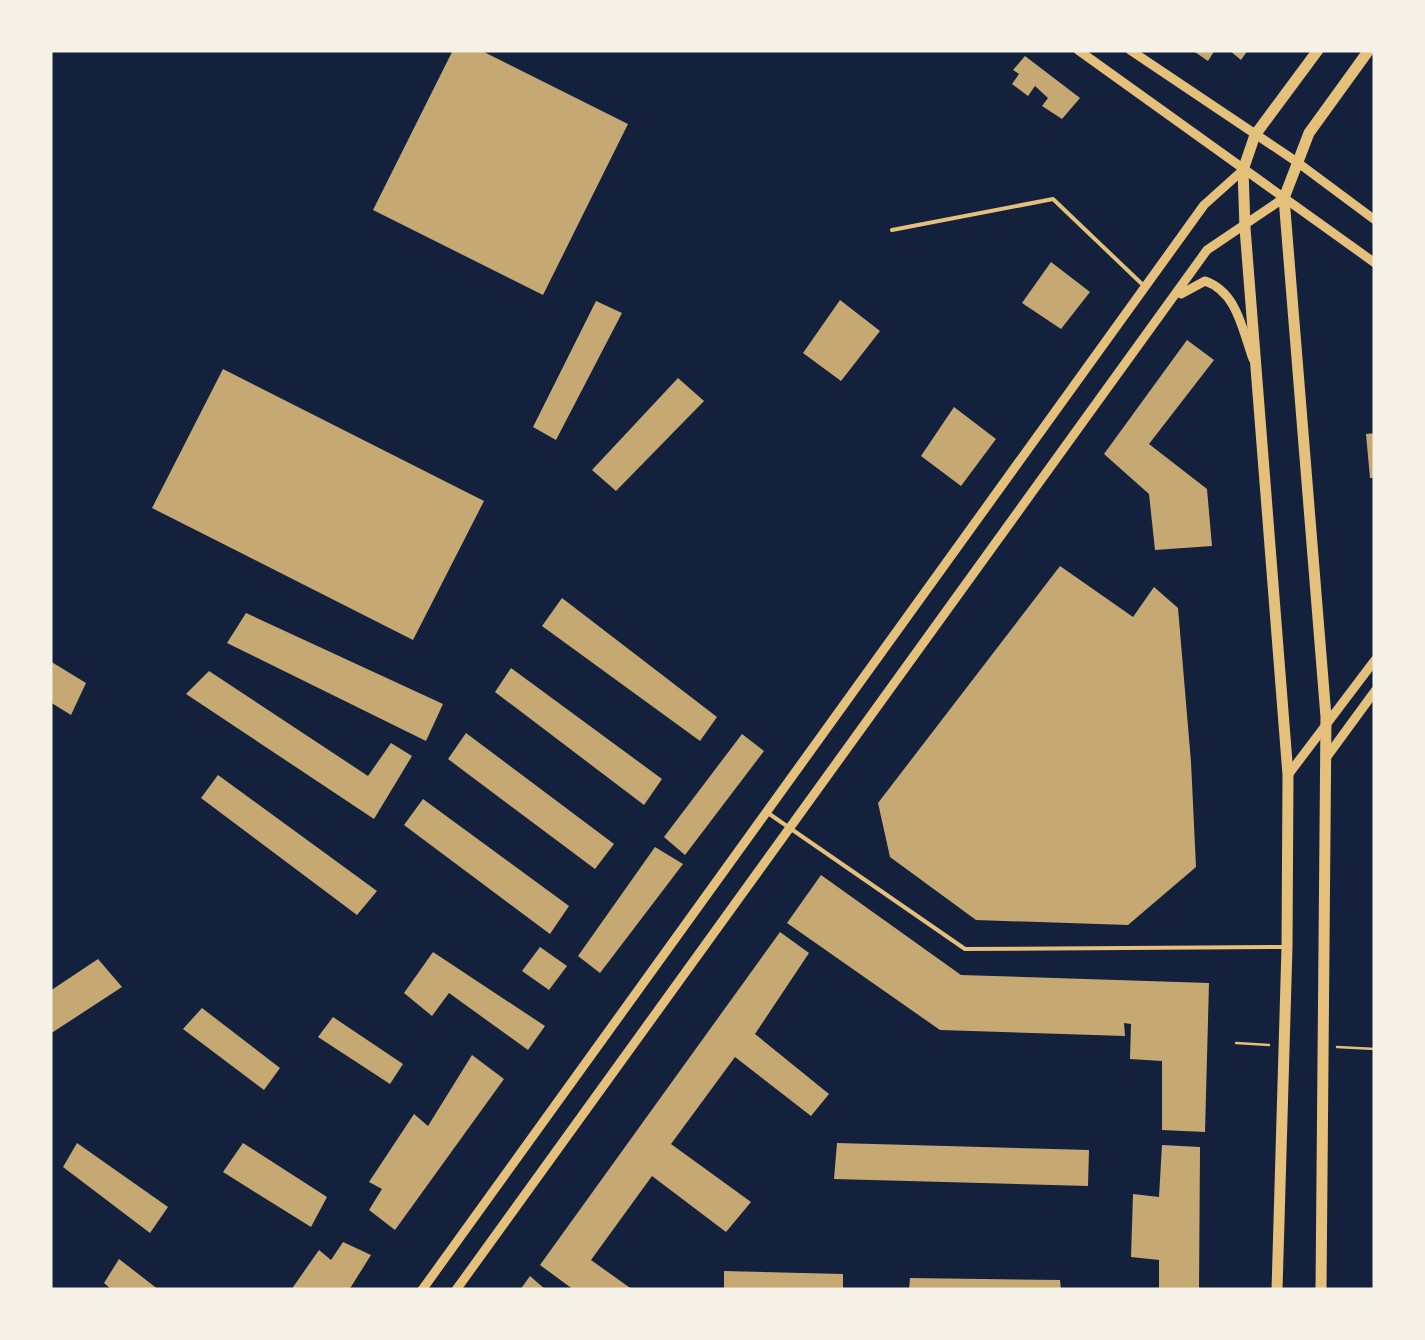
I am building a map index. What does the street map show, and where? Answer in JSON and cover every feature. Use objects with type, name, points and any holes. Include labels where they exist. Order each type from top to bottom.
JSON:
[{"type":"highway","points":[[1277,1290],[1288,775],[1244,225],[1243,170],[1255,135],[1318,50]]},
{"type":"highway","points":[[1321,1290],[1326,725],[1284,198],[1310,133],[1369,50]]},
{"type":"main road","points":[[1078,50],[1375,263]]},
{"type":"main road","points":[[1130,50],[1375,220]]},
{"type":"main road","points":[[422,1290],[1204,205],[1243,170]]},
{"type":"main road","points":[[456,1290],[1207,250],[1284,198]]},
{"type":"main road","points":[[1164,309],[1187,288],[1205,281],[1220,286],[1233,303],[1256,368]]},
{"type":"main road","points":[[1288,775],[1375,660]]},
{"type":"main road","points":[[1326,758],[1375,690]]},
{"type":"lane","points":[[892,230],[1052,198],[1146,288]]},
{"type":"lane","points":[[768,813],[965,948],[1287,947]]},
{"type":"path","points":[[1236,1043],[1283,1045]]},
{"type":"path","points":[[1337,1047],[1375,1049]]},
{"type":"building","points":[[453,50],[480,50],[628,124],[543,295],[373,210]]},
{"type":"building","points":[[1192,50],[1215,50],[1208,61]]},
{"type":"building","points":[[1229,50],[1248,50],[1241,60]]},
{"type":"building","points":[[1025,56],[1080,98],[1062,119],[1042,106],[1048,98],[1035,86],[1028,96],[1012,84],[1019,74],[1013,70]]},
{"type":"building","points":[[1051,262],[1090,292],[1061,329],[1022,303]]},
{"type":"building","points":[[840,300],[880,331],[841,381],[803,353]]},
{"type":"building","points":[[596,301],[622,313],[556,440],[533,427]]},
{"type":"building","points":[[1187,340],[1214,360],[1149,444],[1207,489],[1212,546],[1155,550],[1149,494],[1104,454]]},
{"type":"building","points":[[223,369],[484,501],[413,640],[152,508]]},
{"type":"building","points":[[678,378],[704,401],[616,491],[592,470]]},
{"type":"building","points":[[954,407],[996,439],[961,486],[921,456]]},
{"type":"building","points":[[1375,433],[1375,478],[1370,478],[1366,434]]},
{"type":"building","points":[[1060,566],[1133,617],[1154,587],[1178,608],[1196,867],[1128,925],[976,920],[890,857],[878,803]]},
{"type":"building","points":[[562,598],[717,717],[700,741],[542,626]]},
{"type":"building","points":[[246,613],[443,704],[426,741],[227,643]]},
{"type":"building","points":[[50,661],[86,683],[71,715],[50,702]]},
{"type":"building","points":[[511,668],[662,779],[644,805],[495,692]]},
{"type":"building","points":[[209,671],[368,776],[391,743],[412,756],[374,819],[186,694]]},
{"type":"building","points":[[466,733],[614,844],[595,869],[448,759]]},
{"type":"building","points":[[742,734],[764,751],[685,855],[664,837]]},
{"type":"building","points":[[218,775],[377,891],[357,915],[201,798]]},
{"type":"building","points":[[423,799],[569,906],[550,934],[404,825]]},
{"type":"building","points":[[655,847],[683,864],[600,973],[578,956]]},
{"type":"building","points":[[821,875],[961,975],[1209,983],[1205,1132],[1162,1130],[1162,1061],[1130,1059],[1131,1024],[1124,1023],[1125,1036],[940,1030],[787,923]]},
{"type":"building","points":[[780,932],[809,953],[755,1034],[829,1094],[811,1116],[735,1057],[671,1144],[751,1202],[726,1232],[652,1176],[591,1260],[633,1290],[574,1290],[540,1265]]},
{"type":"building","points":[[540,947],[567,966],[549,990],[522,971]]},
{"type":"building","points":[[433,952],[545,1026],[528,1050],[449,993],[432,1016],[404,993]]},
{"type":"building","points":[[98,959],[122,987],[50,1034],[50,991]]},
{"type":"building","points":[[202,1008],[280,1068],[264,1090],[183,1029]]},
{"type":"building","points":[[333,1017],[403,1064],[390,1084],[318,1037]]},
{"type":"building","points":[[472,1055],[504,1079],[395,1230],[369,1210],[382,1189],[369,1182],[414,1114],[428,1126]]},
{"type":"building","points":[[77,1143],[168,1207],[150,1233],[63,1167]]},
{"type":"building","points":[[243,1143],[327,1197],[311,1227],[223,1172]]},
{"type":"building","points":[[837,1143],[1089,1150],[1088,1186],[834,1179]]},
{"type":"building","points":[[1162,1145],[1200,1147],[1199,1290],[1159,1290],[1159,1260],[1131,1257],[1133,1194],[1159,1197]]},
{"type":"building","points":[[343,1242],[371,1255],[349,1290],[291,1290],[319,1250],[331,1260]]},
{"type":"building","points":[[119,1259],[159,1290],[112,1290],[104,1283]]},
{"type":"building","points":[[724,1271],[843,1274],[843,1290],[724,1290]]},
{"type":"building","points":[[530,1276],[546,1290],[520,1290]]},
{"type":"building","points":[[910,1278],[1060,1280],[1061,1290],[909,1290]]}]
